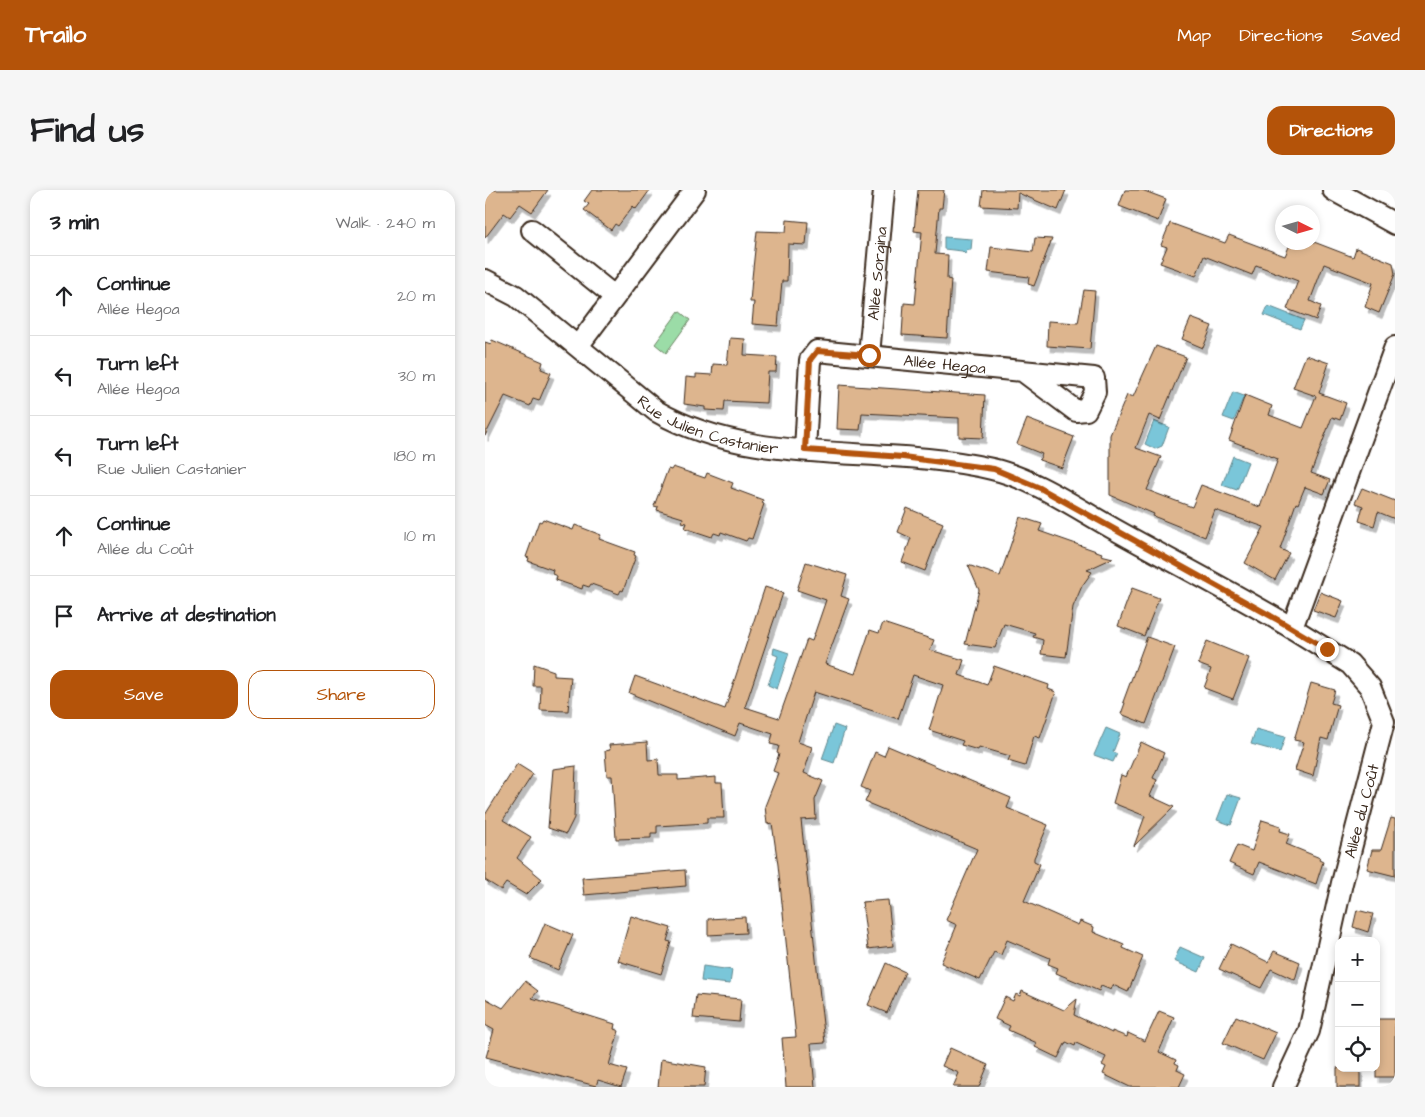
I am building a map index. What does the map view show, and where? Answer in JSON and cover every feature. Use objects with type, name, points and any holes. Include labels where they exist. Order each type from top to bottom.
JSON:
[{"type":"street","points":[[578,346],[695,190]]},
{"type":"street","name":"Allée Sorgina","points":[[869,355],[884,190]]},
{"type":"street","points":[[1333,190],[1395,224]]},
{"type":"street","points":[[532,230],[614,296]]},
{"type":"street","name":"Rue Julien Castanier","points":[[485,280],[516,296],[656,411],[678,423],[722,437],[753,444],[903,457],[994,469],[1040,488],[1292,628]]},
{"type":"street","points":[[1292,628],[1395,348]]},
{"type":"street","name":"Allée Hegoa","points":[[805,450],[810,360],[817,351],[1024,372]]},
{"type":"street","name":"Allée du Coût","points":[[1283,1087],[1309,1031],[1342,883],[1389,724],[1370,686],[1350,664],[1292,628]]},
{"type":"green space","points":[[679,311],[690,320],[666,353],[655,344]]},
{"type":"water","points":[[944,237],[972,239],[971,250],[967,250],[965,254],[962,251],[944,249]]},
{"type":"water","points":[[1268,306],[1304,320],[1300,329],[1264,315]]},
{"type":"water","points":[[1233,392],[1244,396],[1234,421],[1223,417]]},
{"type":"water","points":[[1154,421],[1169,427],[1162,446],[1155,449],[1145,444]]},
{"type":"water","points":[[1233,456],[1248,462],[1237,490],[1222,485]]},
{"type":"water","points":[[774,648],[789,653],[777,689],[768,685],[778,656],[773,654]]},
{"type":"water","points":[[834,725],[845,729],[834,763],[822,759]]},
{"type":"water","points":[[1106,728],[1120,734],[1113,752],[1117,754],[1113,762],[1094,755]]},
{"type":"water","points":[[1256,729],[1285,737],[1280,752],[1251,744]]},
{"type":"water","points":[[1227,794],[1241,798],[1231,825],[1217,820]]},
{"type":"water","points":[[1180,947],[1205,958],[1199,972],[1174,961]]},
{"type":"water","points":[[703,966],[732,970],[730,984],[701,981]]},
{"type":"building","points":[[485,190],[548,190],[532,212],[520,204],[510,217],[504,213],[485,238]]},
{"type":"building","points":[[592,190],[650,190],[636,209],[633,206],[618,226],[615,224],[611,230],[584,210],[589,204],[584,201]]},
{"type":"building","points":[[918,190],[944,190],[942,208],[939,208],[935,254],[948,255],[947,279],[951,280],[947,338],[902,335],[904,303],[915,304],[922,232],[914,231]]},
{"type":"building","points":[[983,190],[1066,190],[1058,210],[1018,193],[1017,208],[981,206]]},
{"type":"building","points":[[1125,190],[1142,190],[1166,199],[1158,221],[1119,206]]},
{"type":"building","points":[[787,220],[808,222],[806,245],[788,244],[787,281],[782,281],[778,326],[752,324],[754,302],[750,302],[757,231],[786,232]]},
{"type":"building","points":[[1170,223],[1225,243],[1229,235],[1285,256],[1288,250],[1320,250],[1320,244],[1353,257],[1356,248],[1393,263],[1395,274],[1379,313],[1365,307],[1373,283],[1324,264],[1310,301],[1321,306],[1316,320],[1287,309],[1298,281],[1256,265],[1252,275],[1204,256],[1196,276],[1160,263],[1167,247],[1161,245]]},
{"type":"building","points":[[1035,238],[1052,239],[1034,286],[1028,284],[1029,277],[988,272],[991,247],[1033,252]]},
{"type":"building","points":[[1084,290],[1095,291],[1090,349],[1047,346],[1048,321],[1078,323]]},
{"type":"building","points":[[1191,318],[1212,326],[1203,348],[1182,339]]},
{"type":"building","points":[[730,338],[745,339],[744,355],[777,357],[776,372],[768,372],[766,403],[725,401],[724,411],[705,410],[705,407],[684,404],[686,377],[696,378],[696,374],[712,375],[713,364],[727,365]]},
{"type":"building","points":[[492,340],[543,362],[541,369],[551,373],[539,401],[533,399],[530,406],[505,396],[485,436],[485,342],[491,344]]},
{"type":"building","points":[[1156,346],[1186,357],[1160,420],[1149,415],[1136,448],[1161,457],[1147,490],[1192,507],[1201,485],[1260,507],[1278,459],[1229,440],[1245,395],[1272,406],[1269,415],[1303,428],[1316,396],[1293,388],[1306,355],[1329,363],[1319,393],[1346,403],[1340,420],[1332,417],[1311,473],[1330,480],[1324,494],[1305,487],[1298,504],[1296,503],[1280,549],[1289,553],[1275,580],[1245,563],[1264,527],[1215,510],[1205,537],[1153,516],[1154,514],[1110,495],[1110,435],[1127,395],[1133,397]]},
{"type":"building","points":[[839,385],[985,395],[983,438],[959,437],[959,418],[862,413],[860,430],[837,429]]},
{"type":"building","points":[[1027,419],[1074,437],[1062,468],[1039,460],[1042,454],[1017,444]]},
{"type":"building","points":[[673,467],[705,478],[707,473],[733,483],[731,488],[763,500],[762,503],[764,504],[752,539],[748,538],[746,541],[721,532],[720,535],[714,533],[712,537],[685,528],[687,523],[682,522],[683,518],[657,510],[658,507],[654,506],[668,469],[671,470]]},
{"type":"building","points":[[1362,488],[1395,501],[1395,519],[1378,512],[1374,526],[1359,521],[1363,506],[1355,503]]},
{"type":"building","points":[[907,508],[943,523],[925,571],[902,562],[911,538],[898,532]]},
{"type":"building","points":[[1020,517],[1042,524],[1039,531],[1113,558],[1087,570],[1092,572],[1082,586],[1073,607],[1066,657],[1041,654],[1043,640],[1033,637],[1035,633],[1004,624],[995,648],[965,644],[979,590],[968,565],[1000,576]]},
{"type":"building","points":[[543,519],[573,530],[575,525],[601,535],[599,539],[635,552],[634,555],[636,556],[623,591],[621,590],[619,594],[591,584],[589,587],[583,585],[582,589],[556,580],[557,576],[552,574],[553,570],[528,561],[529,558],[526,557],[539,521],[541,522]]},
{"type":"building","points":[[806,562],[847,575],[841,596],[849,599],[825,664],[855,674],[870,630],[879,633],[883,623],[934,640],[930,650],[964,660],[959,675],[987,685],[994,666],[1049,685],[1048,689],[1056,692],[1040,738],[1034,736],[1025,766],[1008,761],[1010,756],[979,747],[978,750],[961,745],[963,741],[929,730],[943,685],[913,675],[898,719],[814,692],[798,742],[812,747],[804,773],[823,781],[815,800],[816,819],[801,820],[825,1043],[811,1044],[815,1087],[786,1087],[782,1038],[796,1037],[778,865],[772,823],[767,824],[765,806],[778,773],[773,771],[779,754],[777,753],[779,746],[770,744],[773,734],[740,723],[735,736],[629,693],[635,676],[725,709],[765,587],[783,593],[745,707],[779,718],[807,639],[812,641],[826,600],[797,590]]},
{"type":"building","points":[[1132,588],[1159,598],[1144,636],[1118,626]]},
{"type":"building","points":[[1320,592],[1343,601],[1336,618],[1313,610]]},
{"type":"building","points":[[1147,637],[1175,647],[1146,724],[1121,714],[1125,703],[1123,702]]},
{"type":"building","points":[[1207,641],[1249,658],[1233,699],[1204,688],[1211,669],[1198,664]]},
{"type":"building","points":[[534,664],[554,671],[554,676],[571,677],[568,711],[540,710],[541,686],[533,686]]},
{"type":"building","points":[[1311,683],[1335,690],[1331,703],[1338,705],[1328,740],[1321,738],[1313,776],[1295,770],[1304,742],[1294,740]]},
{"type":"building","points":[[647,742],[648,760],[658,759],[659,775],[678,775],[678,780],[716,777],[716,783],[722,783],[724,818],[707,818],[707,823],[657,826],[657,833],[651,833],[651,838],[616,839],[612,776],[607,776],[605,751],[610,750],[609,745]]},
{"type":"building","points":[[1141,742],[1164,753],[1153,778],[1157,780],[1150,796],[1174,807],[1134,846],[1145,816],[1113,803],[1121,775],[1126,777]]},
{"type":"building","points":[[888,746],[1011,798],[1007,808],[1048,825],[1034,858],[1034,861],[1040,864],[1024,901],[1078,925],[1080,921],[1094,927],[1093,932],[1124,945],[1123,948],[1143,957],[1128,992],[1113,985],[1111,990],[1101,986],[1099,991],[1056,973],[1058,968],[1048,964],[1050,958],[1007,940],[1001,955],[994,952],[980,980],[941,963],[957,925],[946,920],[977,849],[865,802],[870,791],[861,787],[875,752],[884,756]]},
{"type":"building","points":[[517,764],[533,774],[503,820],[531,837],[517,858],[542,879],[526,895],[506,883],[501,890],[485,880],[485,815]]},
{"type":"building","points":[[576,766],[574,818],[566,834],[548,828],[553,769]]},
{"type":"building","points":[[1391,818],[1395,819],[1395,876],[1367,869],[1372,850],[1381,850]]},
{"type":"building","points":[[1262,820],[1281,826],[1280,831],[1290,834],[1286,844],[1320,858],[1319,860],[1323,862],[1316,884],[1259,862],[1254,874],[1229,863],[1237,845],[1252,851]]},
{"type":"building","points":[[685,870],[686,886],[584,895],[582,878]]},
{"type":"building","points":[[888,900],[893,946],[868,949],[862,902]]},
{"type":"building","points":[[1357,910],[1373,914],[1368,932],[1353,927]]},
{"type":"building","points":[[631,916],[671,928],[667,941],[671,942],[661,974],[618,961]]},
{"type":"building","points":[[745,917],[746,933],[708,935],[708,919]]},
{"type":"building","points":[[545,923],[573,935],[558,970],[530,958]]},
{"type":"building","points":[[1231,944],[1268,962],[1274,951],[1300,962],[1295,980],[1271,969],[1261,988],[1219,969]]},
{"type":"building","points":[[886,963],[905,972],[887,1013],[868,1005]]},
{"type":"building","points":[[525,981],[538,991],[532,998],[615,1024],[614,1029],[619,1031],[609,1065],[627,1070],[621,1087],[598,1080],[596,1086],[486,1057],[494,1030],[485,1025],[485,998],[503,1008]]},
{"type":"building","points":[[1022,991],[1064,1010],[1077,999],[1074,1015],[1112,1033],[1112,1031],[1127,1037],[1128,1033],[1145,1041],[1159,1011],[1174,1017],[1159,1052],[1176,1060],[1175,1063],[1179,1065],[1177,1070],[1185,1074],[1179,1087],[1130,1087],[1103,1074],[1106,1067],[1102,1065],[1106,1057],[1076,1043],[1075,1046],[1066,1042],[1058,1058],[1035,1047],[1037,1043],[1008,1030],[1010,1026],[995,1019],[1005,997],[1013,1001],[1016,994],[1020,996]]},
{"type":"building","points":[[696,995],[741,999],[739,1022],[693,1018]]},
{"type":"building","points":[[1236,1016],[1276,1033],[1263,1060],[1223,1043]]},
{"type":"building","points":[[1380,1019],[1395,1019],[1395,1077],[1376,1077],[1376,1072],[1380,1072]]},
{"type":"building","points":[[950,1048],[988,1065],[979,1087],[953,1087],[959,1073],[942,1066]]},
{"type":"building","points":[[661,1059],[706,1067],[704,1087],[658,1087]]},
{"type":"building","points":[[1337,1072],[1360,1072],[1360,1087],[1337,1087]]},
{"type":"route","points":[[869,355],[817,351],[810,360],[805,450],[903,457],[970,464],[994,469],[1040,488],[1327,649]]}]
